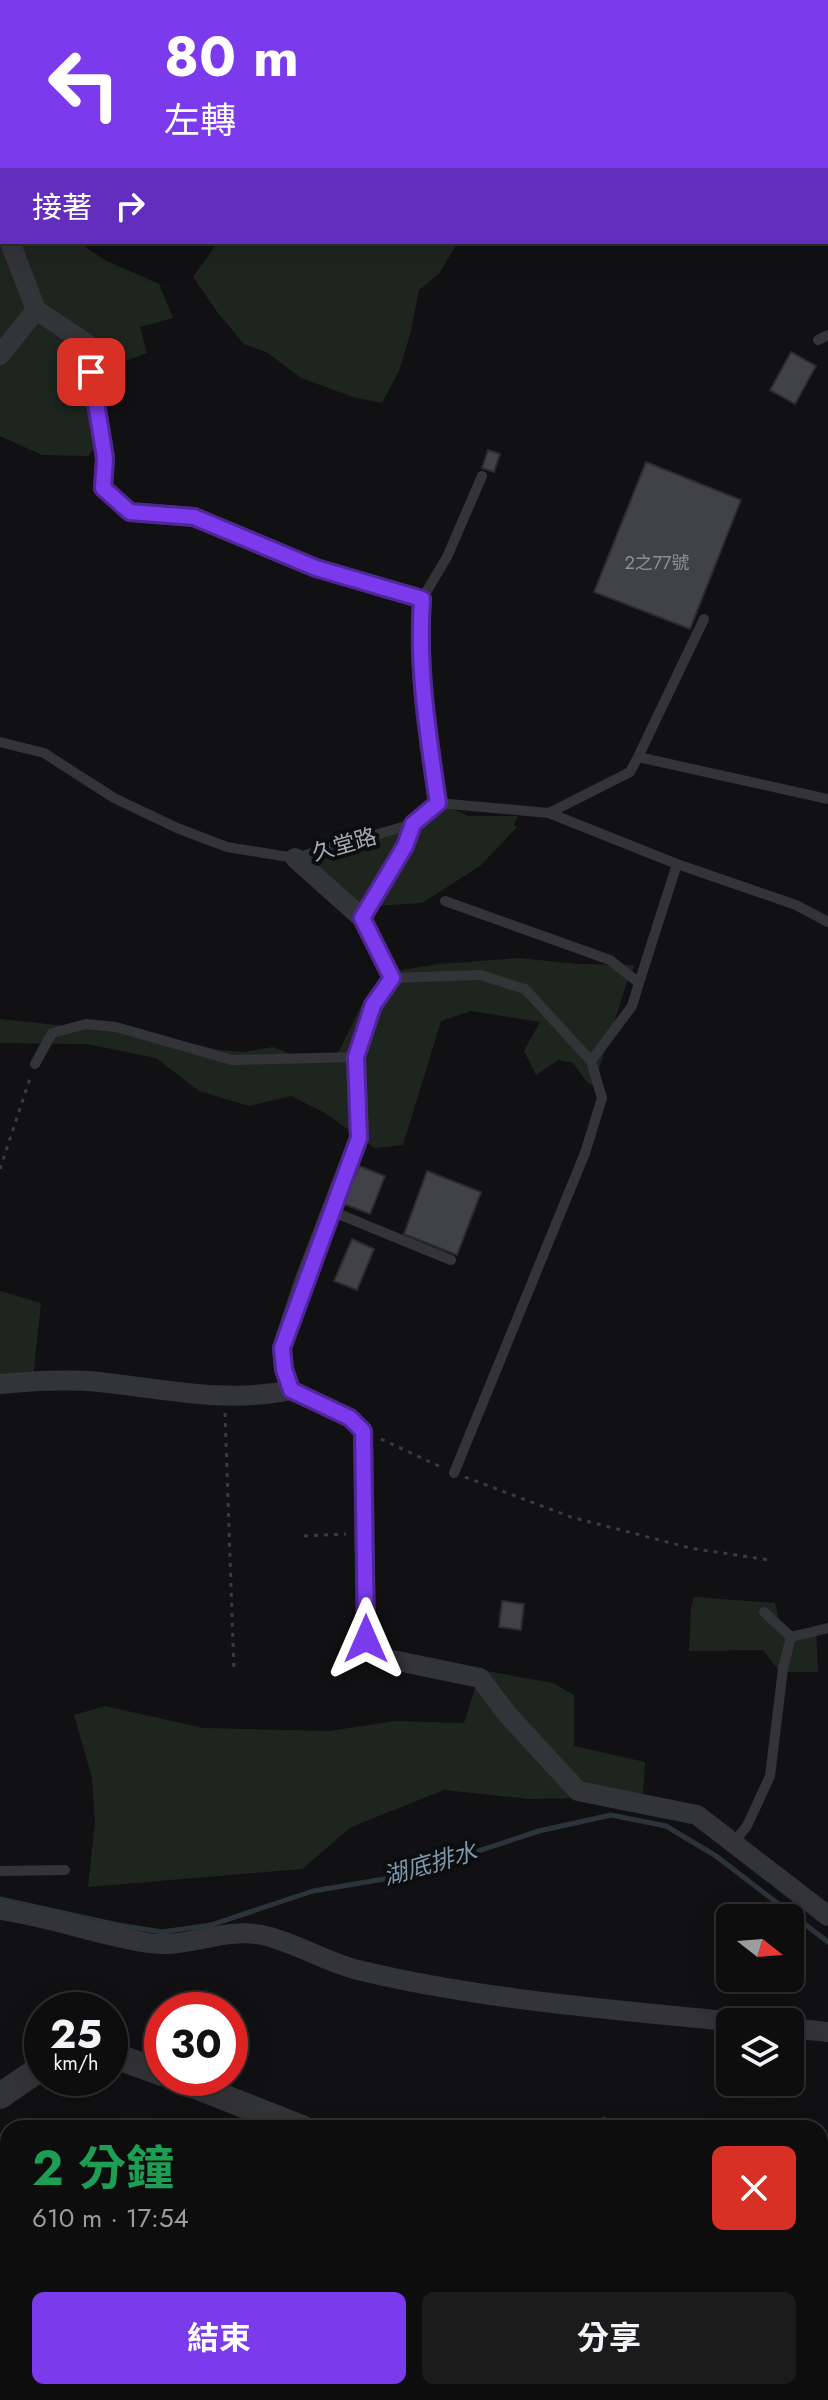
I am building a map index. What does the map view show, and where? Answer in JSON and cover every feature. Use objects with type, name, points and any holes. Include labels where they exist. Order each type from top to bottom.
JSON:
[{"type":"street","points":[[11,244],[36,310],[86,343],[105,458],[103,488],[130,512],[194,517],[316,568],[422,599],[419,642],[422,690],[438,803]]},
{"type":"street","points":[[0,355],[36,310]]},
{"type":"street","points":[[291,1390],[284,1369],[282,1348],[359,1138],[356,1057],[373,1005],[392,978],[362,918],[295,858]]},
{"type":"street","points":[[0,1384],[95,1382],[224,1397],[291,1390],[350,1418],[363,1431],[366,1639],[383,1658],[480,1678],[507,1714],[578,1791],[697,1815],[828,1916]]},
{"type":"street","points":[[0,1910],[150,1943],[196,1941],[244,1932],[264,1935],[357,1970],[452,1988],[716,2020]]},
{"type":"street","points":[[804,2029],[828,2032]]},
{"type":"street","points":[[0,2096],[24,2079]]},
{"type":"street","points":[[221,2096],[282,2120]]},
{"type":"lane","points":[[422,599],[447,557],[482,476]]},
{"type":"lane","points":[[549,813],[630,772],[704,619]]},
{"type":"lane","name":"久堂路","points":[[0,742],[44,753],[114,798],[177,828],[227,847],[295,858],[413,824],[438,803]]},
{"type":"lane","points":[[638,757],[828,799]]},
{"type":"lane","points":[[438,803],[549,813],[677,864],[796,905],[828,922]]},
{"type":"lane","points":[[362,918],[405,846],[413,824]]},
{"type":"lane","points":[[591,1061],[632,1006],[677,864]]},
{"type":"lane","points":[[445,901],[610,960],[639,983]]},
{"type":"lane","points":[[392,978],[480,975],[525,989],[591,1061],[602,1098],[585,1153],[454,1473]]},
{"type":"lane","points":[[35,1064],[52,1033],[86,1024],[116,1027],[232,1060],[356,1057]]},
{"type":"lane","points":[[331,1211],[451,1260]]},
{"type":"lane","points":[[764,1612],[791,1637]]},
{"type":"lane","points":[[791,1637],[828,1628]]},
{"type":"lane","points":[[734,1842],[747,1826],[770,1776],[783,1669],[791,1637]]},
{"type":"lane","points":[[0,1871],[65,1870]]},
{"type":"path","points":[[0,1169],[35,1064]]},
{"type":"path","points":[[224,1397],[234,1672]]},
{"type":"path","points":[[363,1431],[454,1473],[571,1517],[690,1548],[769,1560]]},
{"type":"path","points":[[304,1536],[366,1533]]},
{"type":"shaded area","points":[[0,244],[81,244],[105,260],[159,284],[173,318],[140,327],[147,353],[98,371],[107,429],[88,456],[42,455],[0,436]]},
{"type":"shaded area","points":[[217,244],[457,244],[439,274],[419,290],[399,371],[382,403],[353,397],[301,378],[268,353],[244,344],[193,277]]},
{"type":"shaded area","points":[[438,803],[468,816],[518,816],[514,825],[517,827],[480,866],[422,903],[343,908],[301,863],[413,824]]},
{"type":"shaded area","points":[[519,958],[578,964],[635,965],[599,1069],[604,1093],[587,1082],[573,1063],[558,1060],[536,1075],[524,1051],[540,1022],[471,1011],[441,1021],[403,1145],[374,1148],[325,1113],[291,1096],[249,1106],[199,1091],[156,1058],[87,1044],[0,1043],[0,1019],[125,1028],[219,1050],[244,1052],[273,1047],[298,1057],[337,1055],[363,1002],[383,973],[438,964]]},
{"type":"shaded area","points":[[0,1291],[41,1303],[33,1378],[0,1382]]},
{"type":"shaded area","points":[[694,1597],[775,1603],[782,1632],[816,1629],[818,1672],[780,1672],[763,1650],[689,1651]]},
{"type":"shaded area","points":[[481,1670],[553,1683],[574,1695],[574,1746],[645,1762],[642,1813],[579,1798],[529,1799],[444,1790],[351,1827],[302,1869],[88,1887],[95,1822],[92,1778],[74,1715],[105,1706],[203,1728],[329,1731],[396,1721],[464,1723]]},
{"type":"building","points":[[791,352],[816,366],[795,404],[770,390]]},
{"type":"building","points":[[488,450],[500,454],[494,472],[482,468]]},
{"type":"building","points":[[646,462],[741,500],[690,629],[594,592]]},
{"type":"building","points":[[359,1166],[385,1176],[370,1214],[344,1204]]},
{"type":"building","points":[[427,1171],[481,1192],[457,1255],[404,1234]]},
{"type":"building","points":[[352,1239],[374,1249],[357,1290],[334,1281]]},
{"type":"building","points":[[502,1601],[524,1604],[521,1630],[499,1627]]},
{"type":"waterway","name":"湖底排水","points":[[0,1899],[162,1932],[211,1925],[313,1891],[402,1876],[539,1831],[611,1815],[666,1826],[716,1856],[828,1942]]},
{"type":"route","points":[[91,372],[105,458],[103,488],[130,512],[194,517],[316,568],[422,599],[419,642],[422,690],[438,803],[413,824],[405,846],[362,918],[392,978],[373,1005],[356,1057],[359,1138],[282,1348],[284,1369],[291,1390],[350,1418],[363,1431],[366,1639]]}]
